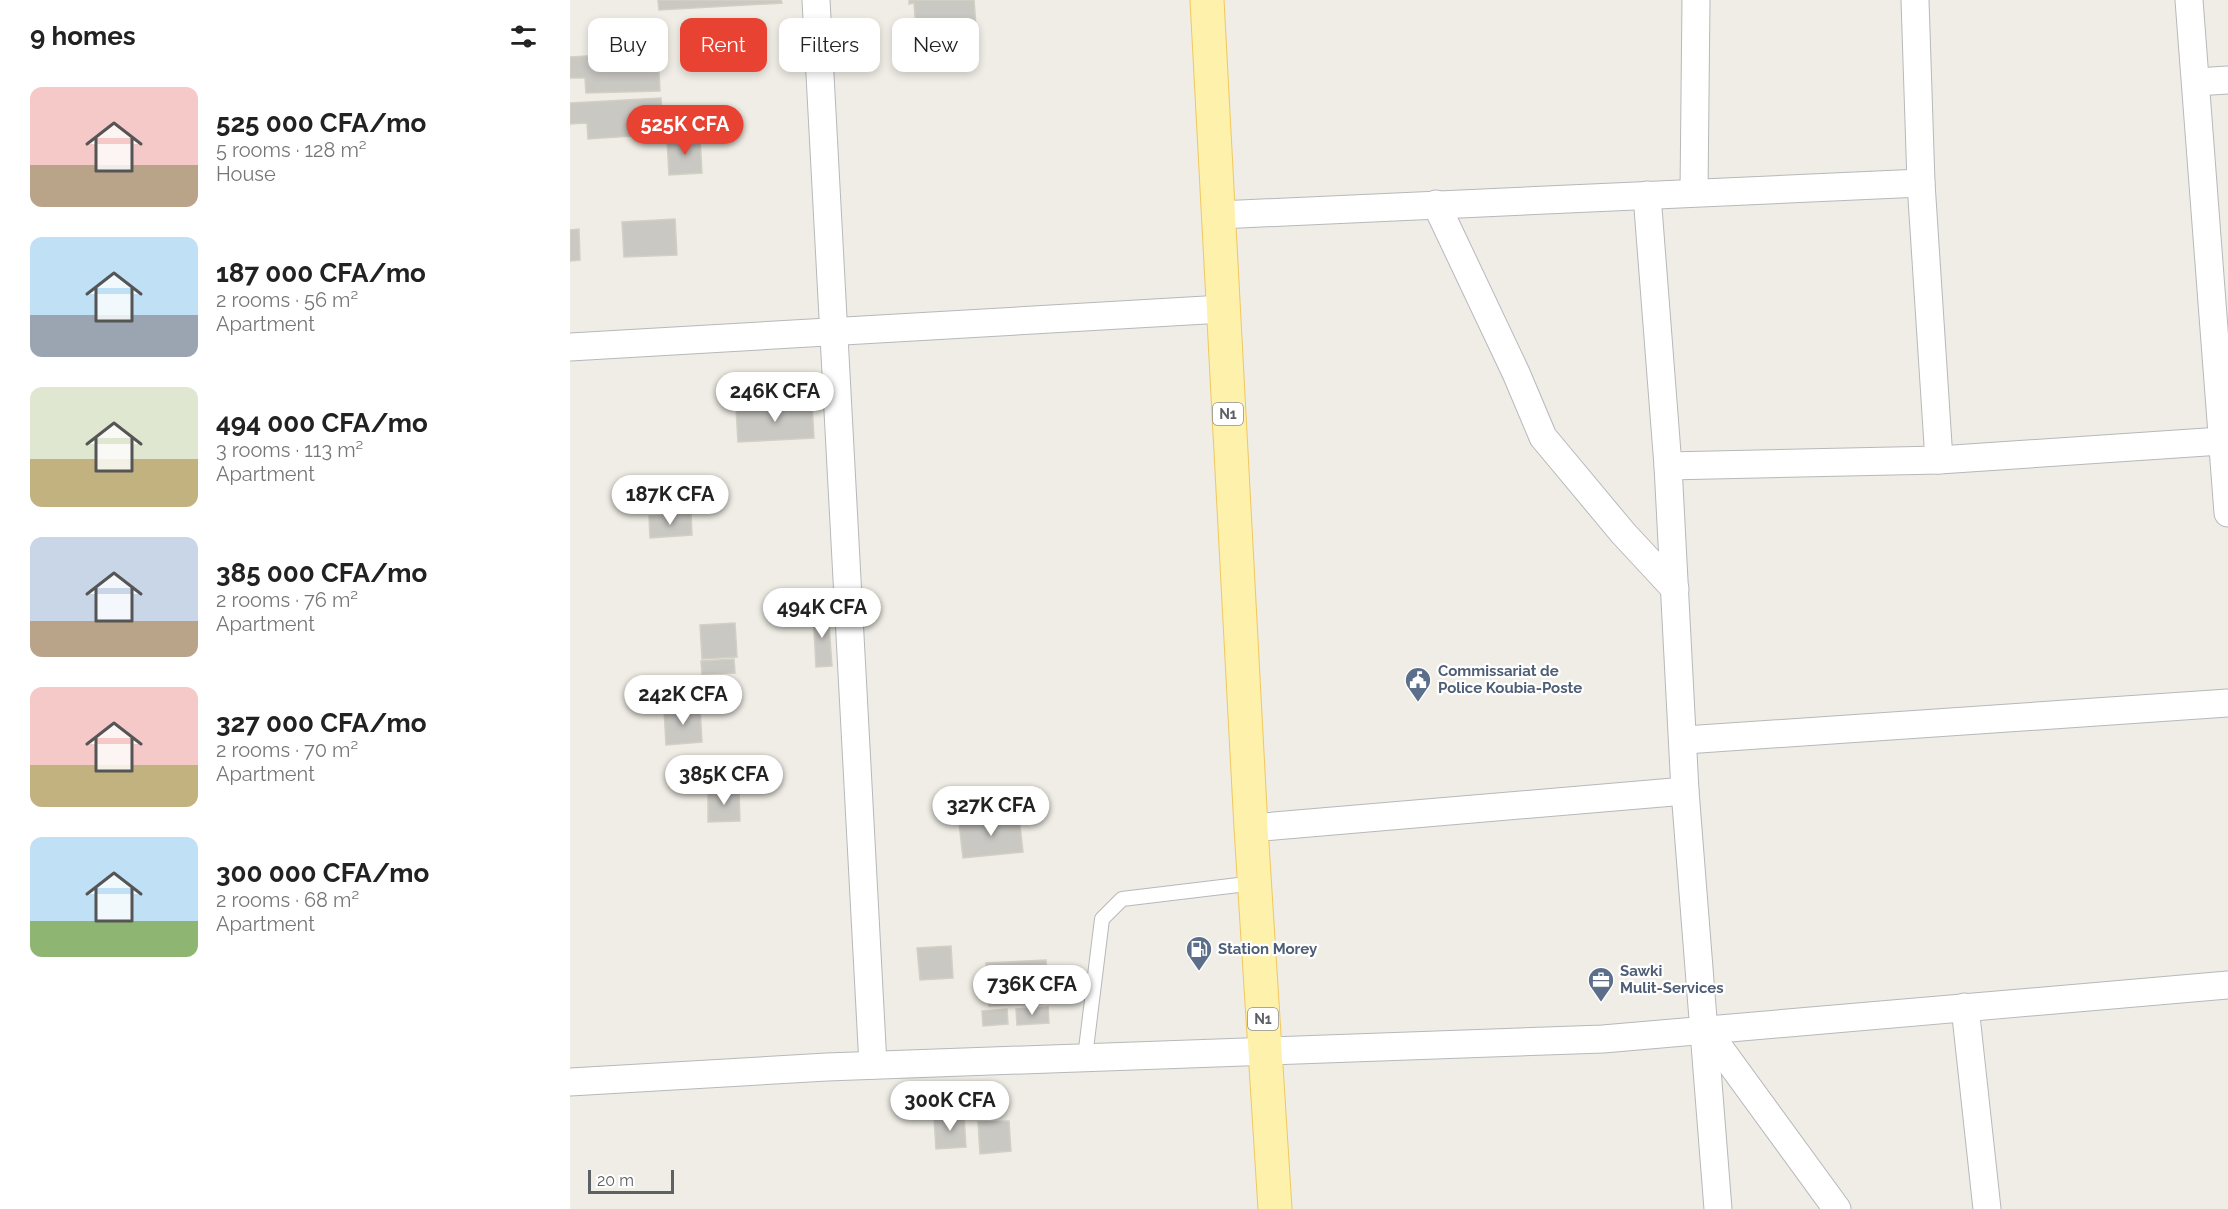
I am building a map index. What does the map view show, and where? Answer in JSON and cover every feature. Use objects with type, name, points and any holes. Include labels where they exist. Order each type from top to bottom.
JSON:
[{"type":"main road","name":"N1","points":[[1207,0],[1251,828],[1275,1209]]},
{"type":"street","points":[[816,0],[873,1065]]},
{"type":"street","points":[[1694,192],[1696,0]]},
{"type":"street","points":[[1915,0],[1921,183],[1939,460]]},
{"type":"street","points":[[2189,0],[2228,513]]},
{"type":"street","points":[[2196,82],[2228,80]]},
{"type":"street","points":[[1219,214],[1921,183]]},
{"type":"street","points":[[1647,195],[1668,466],[1685,791],[1718,1209]]},
{"type":"street","points":[[1436,204],[1516,373],[1543,437],[1623,533],[1675,589]]},
{"type":"street","points":[[570,346],[1223,309]]},
{"type":"street","points":[[1668,466],[1939,460],[2221,441]]},
{"type":"street","points":[[1684,740],[2228,703]]},
{"type":"street","points":[[1251,828],[1685,791]]},
{"type":"street","points":[[570,1082],[873,1065],[1603,1039],[1705,1028],[2228,985]]},
{"type":"street","points":[[1965,1007],[1987,1209]]},
{"type":"street","points":[[1705,1028],[1837,1209]]},
{"type":"lane","points":[[1085,1057],[1102,919],[1109,909],[1122,899],[1255,883]]},
{"type":"building","points":[[658,0],[781,0],[782,3],[659,10]]},
{"type":"building","points":[[909,0],[974,0],[975,18],[915,18],[914,3],[909,4]]},
{"type":"building","points":[[588,56],[588,72],[659,72],[660,91],[586,93],[585,78],[570,78],[570,57]]},
{"type":"building","points":[[661,98],[663,134],[588,139],[587,123],[570,124],[570,103]]},
{"type":"building","points":[[700,138],[702,173],[669,175],[667,140]]},
{"type":"building","points":[[675,219],[677,255],[624,257],[622,222]]},
{"type":"building","points":[[579,229],[580,260],[570,261],[570,230]]},
{"type":"building","points":[[812,404],[814,438],[738,442],[736,408]]},
{"type":"building","points":[[691,514],[692,535],[650,538],[649,516]]},
{"type":"building","points":[[828,611],[832,666],[816,667],[813,612]]},
{"type":"building","points":[[735,623],[737,657],[702,659],[700,625]]},
{"type":"building","points":[[734,659],[735,673],[702,674],[701,661]]},
{"type":"building","points":[[700,708],[702,742],[666,745],[664,710]]},
{"type":"building","points":[[739,790],[740,821],[708,822],[708,791]]},
{"type":"building","points":[[1019,817],[1023,852],[963,858],[959,823]]},
{"type":"building","points":[[951,946],[953,978],[920,980],[917,948]]},
{"type":"building","points":[[1046,960],[1049,1003],[989,1006],[986,963]]},
{"type":"building","points":[[1048,1007],[1049,1023],[1017,1025],[1016,1009]]},
{"type":"building","points":[[1007,1009],[1008,1024],[983,1026],[982,1011]]},
{"type":"building","points":[[964,1116],[966,1147],[936,1149],[934,1118]]},
{"type":"building","points":[[1009,1121],[1011,1151],[980,1154],[978,1122]]},
{"type":"place","name":"Commissariat de Police Koubia-Poste","points":[[1418,703]]},
{"type":"place","name":"Station Morey","points":[[1199,972]]},
{"type":"place","name":"Sawki Mulit-Services","points":[[1601,1003]]}]
